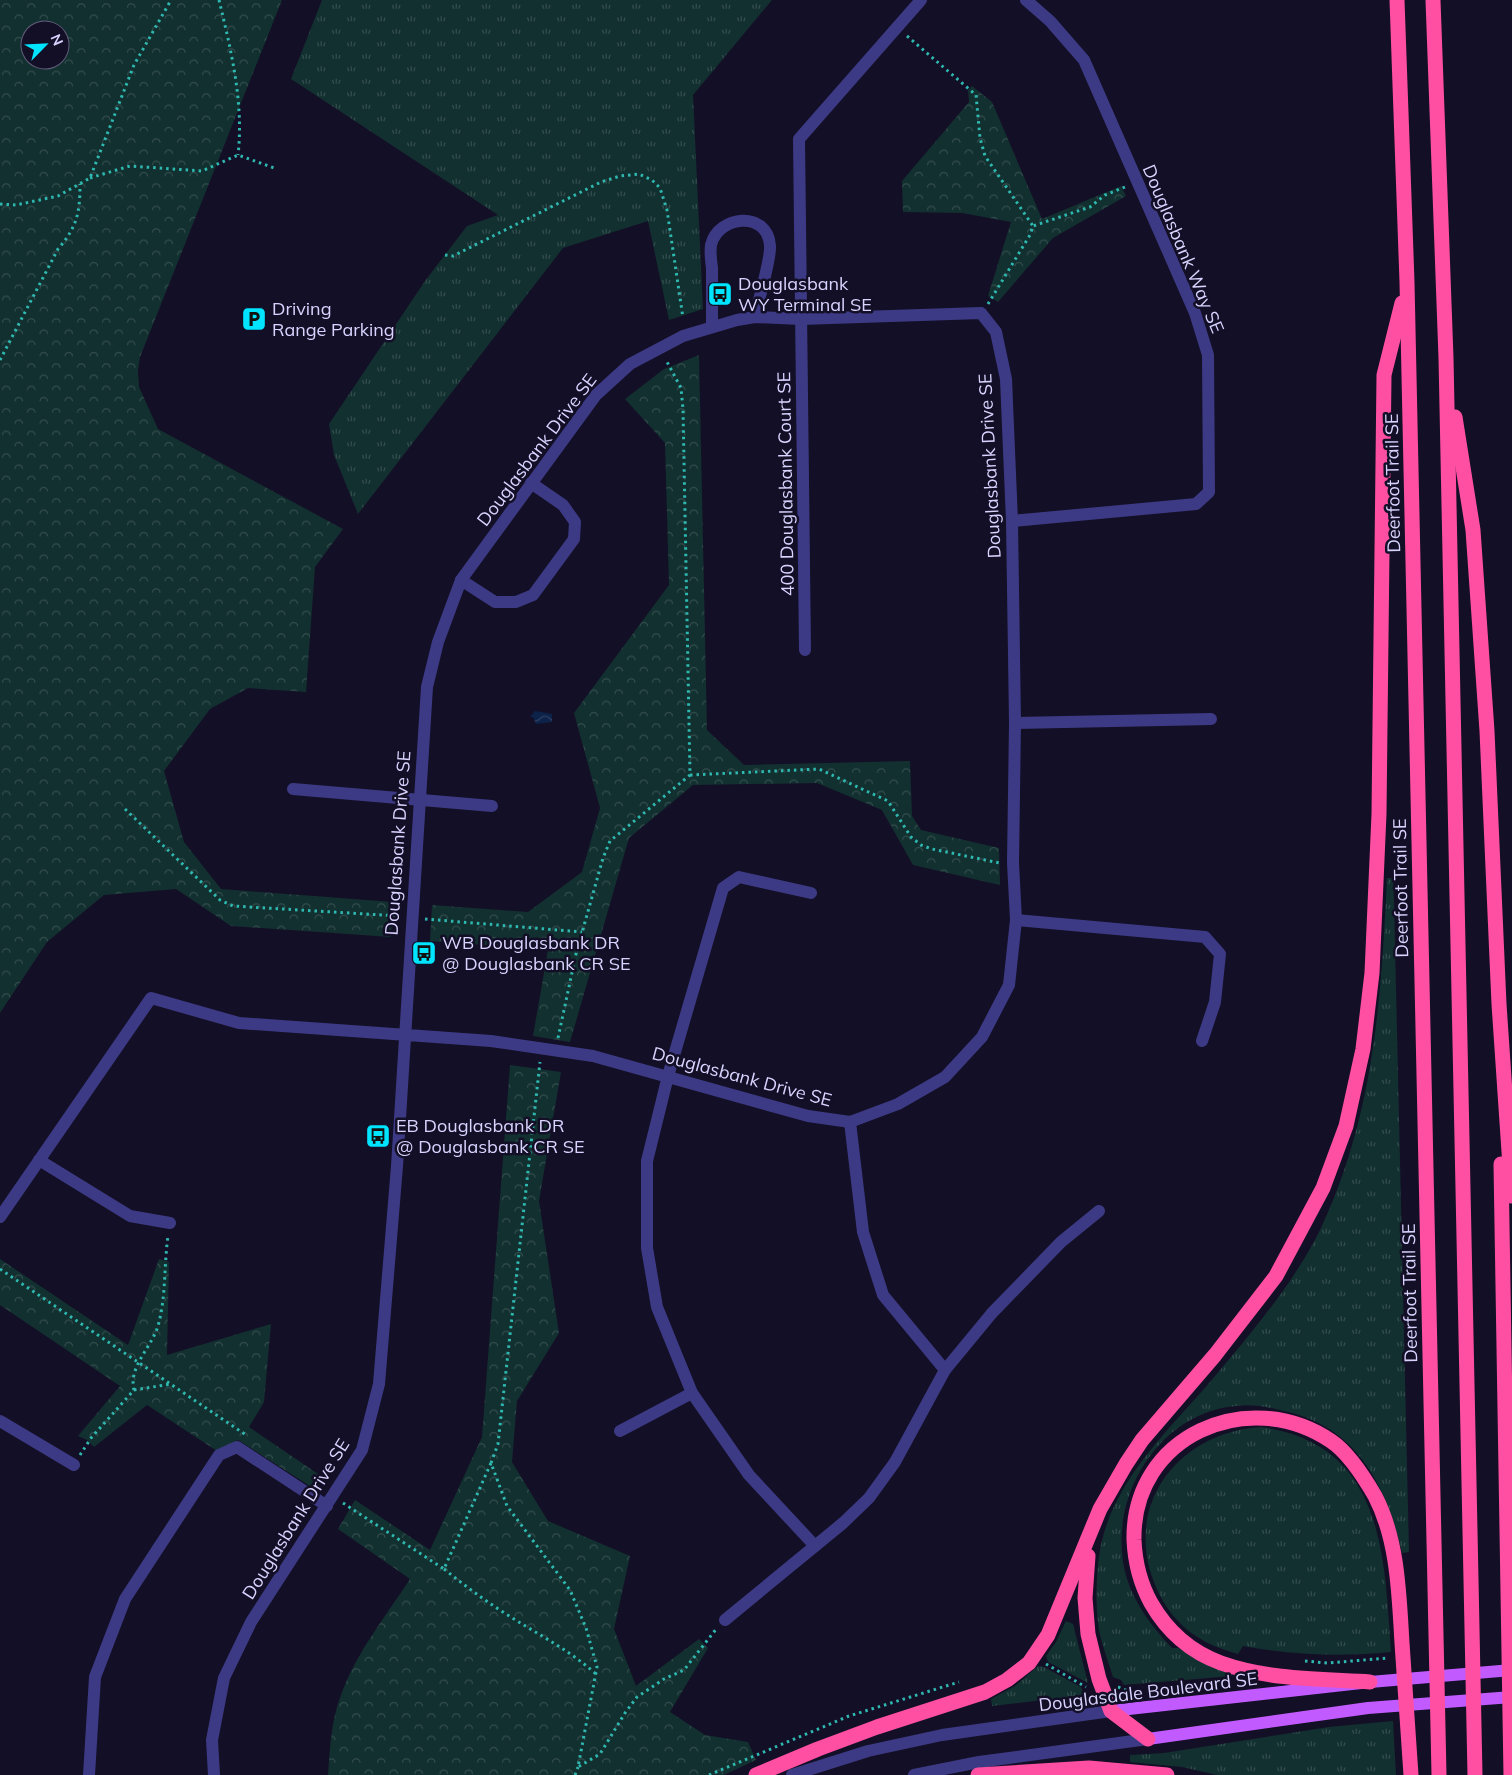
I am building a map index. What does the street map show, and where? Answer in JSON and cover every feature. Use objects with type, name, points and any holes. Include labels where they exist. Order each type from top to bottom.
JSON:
[{"type":"highway","name":"Deerfoot Trail SE","points":[[1397,0],[1407,282],[1439,1775]]},
{"type":"highway","points":[[1433,0],[1446,358],[1475,1775]]},
{"type":"highway","points":[[756,1775],[877,1727],[985,1692],[1007,1680],[1029,1663],[1048,1635],[1111,1488],[1142,1440],[1215,1355],[1276,1276],[1323,1188],[1346,1126],[1363,1049],[1372,973],[1379,814],[1384,375],[1407,282]]},
{"type":"highway","points":[[1446,358],[1473,530],[1487,731],[1499,1004],[1512,1196]]},
{"type":"highway","points":[[1499,1004],[1502,1344],[1511,1775]]},
{"type":"highway","points":[[1370,1682],[1272,1676],[1220,1662],[1184,1643],[1161,1621],[1144,1591],[1135,1561],[1134,1528],[1140,1497],[1152,1470],[1170,1452],[1189,1438],[1213,1426],[1237,1418],[1264,1417],[1295,1423],[1332,1442],[1356,1466],[1375,1497],[1391,1539],[1399,1596],[1411,1775]]},
{"type":"highway","points":[[1092,1534],[1086,1568],[1088,1634],[1099,1679],[1111,1711],[1148,1739]]},
{"type":"highway","points":[[978,1775],[1089,1768],[1167,1775]]},
{"type":"main road","name":"Douglasdale Boulevard SE","points":[[1111,1711],[1370,1682],[1512,1670]]},
{"type":"main road","points":[[1148,1739],[1368,1708],[1512,1697]]},
{"type":"street","points":[[801,318],[799,139],[922,0]]},
{"type":"street","name":"Douglasbank Way SE","points":[[1012,520],[1196,504],[1209,492],[1208,355],[1195,313],[1084,60],[1050,21],[1026,0]]},
{"type":"street","points":[[712,326],[711,245],[717,233],[728,224],[740,220],[754,221],[764,230],[770,245],[755,317]]},
{"type":"street","name":"Douglasbank Drive SE","points":[[214,1775],[212,1740],[224,1678],[252,1622],[362,1450],[379,1384],[397,1166],[403,1034],[427,687],[438,642],[461,580],[596,395],[630,364],[659,347],[712,326],[755,317],[801,318],[981,313],[996,332],[1006,379],[1012,520],[1015,722],[1013,864],[1016,920],[1009,985],[982,1038],[945,1077],[898,1104],[850,1122],[808,1116],[593,1056],[549,1048],[491,1041],[403,1034]]},
{"type":"street","name":"400 Douglasbank Court SE","points":[[801,318],[805,650]]},
{"type":"street","points":[[461,580],[495,602],[516,602],[534,595],[574,539],[575,522],[563,505],[530,483]]},
{"type":"street","points":[[1015,722],[1212,719]]},
{"type":"street","points":[[294,789],[492,806]]},
{"type":"street","points":[[811,894],[738,877],[723,888],[668,1076],[647,1161],[647,1248],[656,1307],[692,1393],[749,1475],[815,1546]]},
{"type":"street","points":[[1016,920],[1205,937],[1220,954],[1215,1002],[1202,1041]]},
{"type":"street","points":[[0,1216],[151,998],[239,1023],[403,1034]]},
{"type":"street","points":[[850,1122],[863,1232],[882,1296],[945,1370]]},
{"type":"street","points":[[39,1160],[130,1216],[170,1223]]},
{"type":"street","points":[[725,1620],[843,1523],[868,1498],[895,1462],[945,1370],[992,1313],[1061,1242],[1099,1211]]},
{"type":"street","points":[[620,1431],[692,1393]]},
{"type":"street","points":[[0,1421],[74,1465]]},
{"type":"street","points":[[89,1775],[95,1677],[125,1599],[219,1455],[237,1447],[327,1506]]},
{"type":"street","name":"Douglasdale Boulevard SE","points":[[792,1775],[868,1751],[942,1735],[1111,1711]]},
{"type":"street","points":[[914,1775],[989,1761],[1148,1739]]},
{"type":"path","points":[[90,178],[134,65],[171,0]]},
{"type":"path","points":[[220,0],[235,70],[240,139],[238,155]]},
{"type":"path","points":[[898,27],[976,95],[980,138],[985,156],[1033,226]]},
{"type":"path","points":[[0,204],[16,206],[58,196],[90,178],[130,166],[202,171],[238,155],[277,169]]},
{"type":"path","points":[[445,255],[453,256],[601,182],[620,176],[639,174],[652,180],[660,188],[667,210],[684,318]]},
{"type":"path","points":[[1033,226],[1090,207],[1105,195],[1137,182]]},
{"type":"path","points":[[0,360],[58,249],[71,234],[80,210],[80,183]]},
{"type":"path","points":[[981,313],[1030,235],[1033,226]]},
{"type":"path","points":[[659,347],[681,388],[683,409],[690,775]]},
{"type":"path","points":[[444,1569],[498,1444],[540,1057],[559,1036],[582,932],[603,858],[610,841],[690,775],[819,769],[888,801],[911,837],[921,845],[975,858],[1013,864]]},
{"type":"path","points":[[125,810],[220,900],[233,906],[411,917],[582,932]]},
{"type":"path","points":[[134,1390],[134,1373],[139,1361],[152,1343],[159,1322],[170,1223]]},
{"type":"path","points":[[0,1269],[251,1438]]},
{"type":"path","points":[[74,1465],[91,1438],[134,1390],[172,1384]]},
{"type":"path","points":[[491,1463],[507,1506],[570,1590],[586,1628],[597,1667],[578,1767],[574,1775]]},
{"type":"path","points":[[346,1504],[444,1569],[474,1593],[572,1653],[596,1674]]},
{"type":"path","points":[[578,1767],[600,1754],[637,1697],[664,1679],[684,1670],[725,1620]]},
{"type":"path","points":[[1297,1661],[1327,1663],[1364,1660]]},
{"type":"path","points":[[1043,1663],[1090,1689]]},
{"type":"green space","points":[[0,0],[282,0],[140,357],[138,370],[139,387],[158,429],[343,529],[315,567],[306,692],[248,688],[210,709],[164,771],[184,842],[221,889],[393,902],[391,937],[231,926],[176,889],[104,895],[47,942],[0,1013]]},
{"type":"green space","points":[[322,0],[772,0],[693,95],[703,309],[669,320],[648,221],[563,248],[358,514],[334,455],[329,424],[425,281],[467,226],[498,215],[291,79]]},
{"type":"green space","points":[[972,86],[992,102],[1042,219],[1121,186],[1126,196],[1053,238],[998,302],[988,296],[1011,222],[962,213],[903,212],[902,181],[969,102],[968,90]]},
{"type":"green space","points":[[699,355],[707,730],[744,765],[910,761],[912,816],[921,830],[999,848],[1000,885],[913,865],[882,810],[817,783],[693,785],[629,838],[570,1042],[533,1036],[548,950],[430,941],[432,905],[528,912],[582,872],[600,808],[574,713],[669,585],[665,443],[625,399],[664,369]]},
{"type":"green space","points":[[1387,878],[1393,878],[1394,901],[1409,1552],[1402,1553],[1387,1505],[1365,1463],[1349,1445],[1331,1430],[1309,1419],[1260,1406],[1236,1406],[1207,1412],[1182,1426],[1160,1444],[1143,1467],[1130,1494],[1123,1522],[1122,1551],[1127,1579],[1135,1598],[1146,1616],[1172,1648],[1178,1648],[1233,1672],[1232,1676],[1124,1685],[1121,1680],[1113,1677],[1099,1630],[1098,1570],[1100,1550],[1106,1525],[1116,1502],[1143,1459],[1210,1382],[1270,1308],[1298,1268],[1321,1228],[1339,1185],[1353,1143],[1364,1100],[1372,1056],[1382,969]]},
{"type":"green space","points":[[510,1065],[561,1072],[539,1201],[559,1333],[517,1401],[512,1462],[548,1521],[630,1556],[614,1629],[636,1686],[699,1639],[708,1648],[670,1712],[705,1735],[748,1742],[756,1760],[724,1775],[328,1775],[333,1725],[347,1679],[372,1635],[410,1579],[338,1529],[355,1500],[430,1550],[482,1437]]},
{"type":"green space","points":[[0,1259],[128,1345],[159,1259],[169,1262],[167,1355],[271,1324],[264,1402],[249,1427],[324,1478],[316,1490],[238,1440],[217,1451],[147,1405],[94,1447],[87,1440],[78,1436],[120,1386],[0,1305]]},
{"type":"green space","points":[[1261,1427],[1302,1438],[1332,1456],[1354,1480],[1370,1509],[1379,1542],[1385,1578],[1391,1652],[1317,1654],[1243,1646],[1238,1654],[1213,1646],[1192,1633],[1173,1616],[1163,1602],[1156,1587],[1147,1557],[1146,1529],[1152,1502],[1164,1478],[1182,1458],[1205,1443],[1231,1432]]},
{"type":"green space","points":[[1066,1621],[1073,1624],[1088,1683],[1048,1662],[1046,1656],[1056,1642]]},
{"type":"green space","points":[[1038,1666],[1044,1667],[1081,1687],[1084,1695],[992,1706],[991,1699],[1015,1686]]},
{"type":"green space","points":[[1393,1721],[1396,1775],[1217,1775],[1182,1767],[1130,1762],[1130,1755],[1164,1753],[1329,1727]]},
{"type":"water","points":[[535,711],[552,714],[552,722],[536,724],[533,717],[530,717]]},
{"type":"place","name":"Douglasbank WY Terminal SE","points":[[720,294]]},
{"type":"place","name":"Driving Range Parking","points":[[254,319]]},
{"type":"place","name":"WB Douglasbank DR @ Douglasbank CR SE","points":[[424,953]]},
{"type":"place","name":"EB Douglasbank DR @ Douglasbank CR SE","points":[[378,1136]]}]
